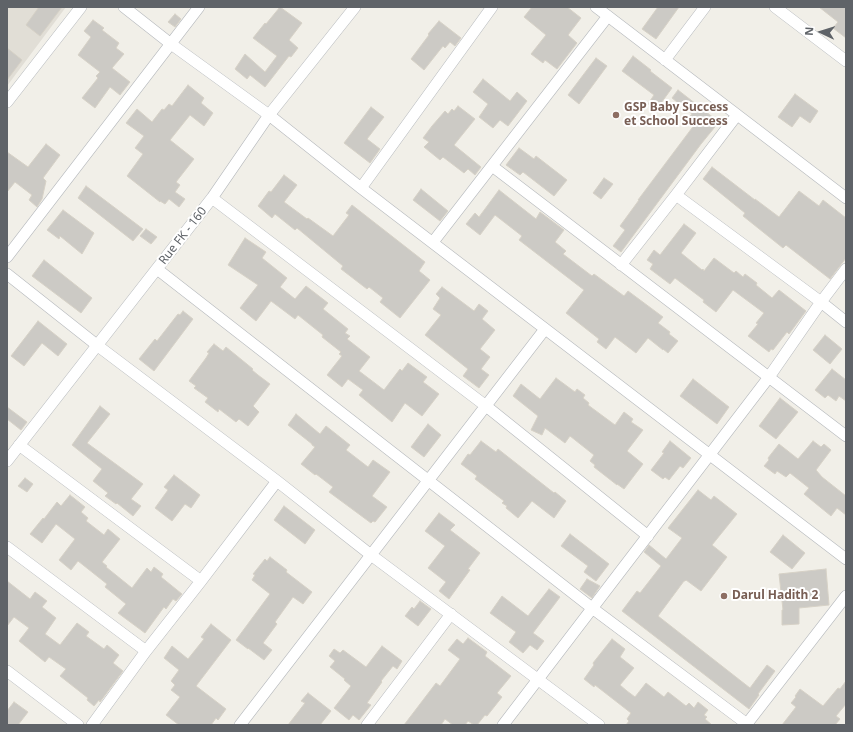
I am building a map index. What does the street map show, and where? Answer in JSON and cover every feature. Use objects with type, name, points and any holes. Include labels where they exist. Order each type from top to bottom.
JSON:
[{"type":"street","points":[[7,102],[81,7]]},
{"type":"street","points":[[124,7],[171,44],[269,115],[545,329],[846,559]]},
{"type":"street","points":[[7,257],[199,7]]},
{"type":"street","name":"Rue FK - 160","points":[[7,461],[212,198],[269,115],[355,7]]},
{"type":"street","points":[[362,188],[492,7]]},
{"type":"street","points":[[596,7],[846,198]]},
{"type":"street","points":[[665,60],[705,7]]},
{"type":"street","points":[[775,7],[846,61]]},
{"type":"street","points":[[433,242],[608,16]]},
{"type":"street","points":[[621,264],[737,115]]},
{"type":"street","points":[[492,166],[846,436]]},
{"type":"street","points":[[676,195],[846,322]]},
{"type":"street","points":[[212,198],[486,406],[648,536]]},
{"type":"street","points":[[157,269],[592,608],[747,724],[846,596]]},
{"type":"street","points":[[503,725],[769,377],[846,269]]},
{"type":"street","points":[[7,274],[98,346],[277,481],[371,555],[599,725]]},
{"type":"street","points":[[240,725],[545,329]]},
{"type":"street","points":[[19,445],[201,581]]},
{"type":"street","points":[[92,725],[146,651],[277,481]]},
{"type":"street","points":[[7,547],[146,651]]},
{"type":"street","points":[[367,725],[450,614]]},
{"type":"street","points":[[7,671],[78,725]]},
{"type":"shaded area","points":[[7,7],[66,7],[7,86]]},
{"type":"building","points":[[39,7],[62,7],[40,36],[26,25]]},
{"type":"building","points":[[280,7],[302,23],[289,40],[298,48],[291,57],[289,56],[265,87],[250,75],[247,79],[235,69],[245,54],[265,72],[277,56],[253,38]]},
{"type":"building","points":[[532,7],[567,7],[581,18],[568,35],[577,43],[557,69],[545,60],[543,63],[531,54],[546,35],[524,17]]},
{"type":"building","points":[[658,7],[679,7],[656,39],[642,29]]},
{"type":"building","points":[[819,7],[846,7],[846,38],[833,28],[838,22]]},
{"type":"building","points":[[175,14],[181,19],[175,27],[168,22]]},
{"type":"building","points":[[93,20],[104,28],[102,30],[119,43],[116,48],[124,54],[112,68],[130,82],[120,95],[110,87],[95,108],[82,98],[98,78],[96,76],[100,72],[78,55],[91,37],[84,31]]},
{"type":"building","points":[[439,21],[461,38],[455,46],[450,42],[445,48],[443,46],[424,70],[411,59]]},
{"type":"building","points":[[7,48],[22,60],[7,80]]},
{"type":"building","points":[[633,56],[672,88],[656,110],[648,104],[654,95],[622,71]]},
{"type":"building","points":[[596,58],[607,66],[579,104],[568,95]]},
{"type":"building","points":[[483,79],[510,101],[517,92],[527,101],[508,126],[500,120],[493,128],[479,117],[488,104],[473,92]]},
{"type":"building","points":[[188,85],[204,98],[201,103],[213,113],[204,126],[190,115],[170,140],[194,159],[176,182],[180,185],[175,192],[185,199],[179,207],[169,199],[165,204],[160,202],[127,176],[143,154],[135,148],[144,136],[126,123],[137,109],[152,122],[162,109],[164,110],[169,104],[172,106]]},
{"type":"building","points":[[678,90],[719,122],[621,252],[613,246],[625,230],[620,226],[695,124],[688,119],[692,114],[672,98]]},
{"type":"building","points":[[795,94],[818,111],[810,123],[800,116],[792,127],[778,117]]},
{"type":"building","points":[[458,106],[475,119],[454,145],[481,167],[475,175],[468,169],[464,173],[443,157],[440,160],[424,147],[429,142],[423,138],[432,126],[445,111],[448,114],[452,109],[454,111]]},
{"type":"building","points":[[371,107],[384,117],[367,139],[380,149],[370,163],[344,143]]},
{"type":"building","points":[[46,144],[60,155],[43,178],[46,181],[42,199],[37,207],[29,200],[32,195],[15,182],[7,192],[7,152],[28,167]]},
{"type":"building","points":[[519,148],[534,159],[536,156],[567,180],[554,196],[523,172],[520,175],[506,165]]},
{"type":"building","points":[[712,167],[779,217],[799,191],[819,206],[823,200],[846,218],[846,258],[830,279],[786,245],[783,248],[743,216],[745,213],[703,179]]},
{"type":"building","points":[[284,175],[297,185],[284,202],[333,236],[349,215],[346,213],[352,205],[425,262],[419,271],[430,280],[400,318],[380,302],[383,298],[369,287],[367,289],[341,269],[343,266],[297,228],[295,230],[275,214],[272,218],[258,206],[269,191],[271,192]]},
{"type":"building","points":[[604,178],[613,184],[601,199],[593,193]]},
{"type":"building","points":[[86,186],[143,229],[133,241],[78,198]]},
{"type":"building","points":[[421,189],[448,211],[440,221],[413,200]]},
{"type":"building","points":[[499,190],[536,219],[540,212],[564,230],[555,242],[566,251],[563,254],[592,276],[594,274],[624,296],[628,291],[663,317],[658,323],[670,332],[669,334],[678,341],[668,353],[648,338],[636,353],[615,337],[606,349],[597,342],[599,339],[566,313],[584,290],[519,240],[522,236],[495,215],[480,235],[466,224],[475,213],[479,217]]},
{"type":"building","points":[[63,210],[94,233],[82,254],[60,236],[59,239],[47,230]]},
{"type":"building","points":[[684,224],[696,233],[681,253],[702,270],[703,269],[704,271],[714,258],[734,273],[736,271],[743,277],[745,274],[757,283],[756,285],[772,298],[779,290],[806,311],[789,334],[787,332],[773,350],[771,349],[769,352],[748,336],[758,324],[756,323],[764,313],[733,290],[716,312],[703,302],[704,300],[675,278],[670,284],[650,269],[653,264],[647,260],[654,250],[660,255]]},
{"type":"building","points":[[146,229],[157,237],[151,244],[140,236]]},
{"type":"building","points":[[245,238],[266,252],[262,258],[287,278],[280,287],[295,299],[306,286],[328,303],[323,309],[348,329],[345,333],[350,336],[347,339],[370,357],[359,371],[384,390],[400,369],[402,371],[408,363],[427,377],[423,382],[439,394],[422,416],[405,403],[392,422],[359,395],[363,390],[348,379],[342,387],[327,375],[342,356],[339,354],[341,352],[298,315],[295,319],[271,301],[256,321],[240,308],[258,285],[228,265]]},
{"type":"building","points":[[44,260],[92,298],[81,313],[32,276]]},
{"type":"building","points":[[442,287],[474,311],[479,304],[488,311],[482,319],[495,330],[480,349],[490,357],[481,369],[489,375],[479,388],[463,376],[468,369],[425,335],[441,315],[433,309],[440,298],[436,294]]},
{"type":"building","points":[[183,311],[193,319],[154,371],[139,359],[155,339],[157,341],[178,314],[180,315]]},
{"type":"building","points":[[38,321],[67,344],[58,356],[42,343],[24,366],[11,356]]},
{"type":"building","points":[[825,335],[842,349],[830,364],[813,350]]},
{"type":"building","points":[[214,344],[223,351],[226,347],[270,384],[253,406],[259,412],[248,426],[239,419],[236,422],[219,409],[218,412],[205,402],[208,398],[194,388],[196,386],[189,381],[206,358],[209,353],[207,352]]},
{"type":"building","points":[[832,369],[846,380],[846,401],[839,396],[836,401],[828,395],[825,398],[815,390]]},
{"type":"building","points":[[556,378],[575,392],[577,389],[585,395],[583,398],[589,403],[588,405],[615,425],[624,412],[633,419],[631,422],[643,430],[627,451],[643,464],[624,489],[594,467],[595,465],[590,461],[594,455],[570,436],[565,443],[545,428],[542,435],[531,430],[538,416],[513,396],[521,384],[540,399]]},
{"type":"building","points":[[693,379],[729,407],[717,424],[680,396]]},
{"type":"building","points":[[780,398],[798,412],[776,439],[759,426]]},
{"type":"building","points":[[100,406],[110,414],[87,443],[143,484],[131,499],[141,506],[133,516],[117,503],[116,504],[105,496],[108,493],[93,481],[102,469],[72,445]]},
{"type":"building","points":[[7,407],[27,422],[21,430],[7,419]]},
{"type":"building","points":[[296,414],[320,434],[326,426],[350,445],[346,450],[368,467],[373,460],[390,472],[372,496],[387,507],[375,522],[373,521],[371,523],[329,492],[333,487],[301,464],[315,447],[288,425]]},
{"type":"building","points":[[428,424],[441,435],[424,457],[411,447]]},
{"type":"building","points":[[481,441],[496,452],[498,449],[566,501],[554,518],[532,501],[518,518],[506,508],[507,506],[502,503],[504,501],[475,479],[477,476],[461,464],[468,454],[470,455]]},
{"type":"building","points":[[670,441],[691,458],[683,468],[680,466],[669,480],[665,477],[663,479],[651,470],[664,453],[662,452]]},
{"type":"building","points":[[813,441],[821,447],[824,444],[831,450],[816,470],[822,477],[846,496],[846,515],[837,508],[831,516],[804,494],[809,488],[790,473],[786,477],[777,471],[775,474],[764,466],[769,460],[768,458],[779,444],[798,459]]},
{"type":"building","points":[[174,475],[200,495],[191,508],[185,504],[172,521],[155,508],[168,490],[164,487]]},
{"type":"building","points":[[25,478],[33,484],[27,492],[18,486]]},
{"type":"building","points":[[698,490],[711,500],[714,496],[737,514],[712,545],[727,557],[701,591],[686,580],[684,581],[658,616],[750,688],[767,665],[775,671],[749,709],[622,611],[637,591],[640,593],[661,566],[644,552],[649,545],[666,559],[682,538],[668,528]]},
{"type":"building","points":[[70,495],[85,507],[81,512],[88,518],[86,521],[104,535],[108,529],[120,539],[102,562],[107,566],[106,567],[132,588],[147,568],[151,572],[154,567],[163,574],[161,577],[182,594],[176,601],[173,599],[166,609],[164,607],[145,633],[118,613],[126,604],[105,587],[107,584],[78,561],[71,570],[59,560],[75,539],[56,524],[42,543],[30,534],[57,502],[61,506]]},
{"type":"building","points":[[284,506],[315,530],[305,544],[274,520]]},
{"type":"building","points":[[439,513],[455,525],[450,530],[480,553],[468,569],[470,570],[449,599],[439,591],[446,582],[428,568],[445,546],[425,531]]},
{"type":"building","points":[[570,534],[609,564],[596,581],[584,572],[588,566],[561,546]]},
{"type":"building","points":[[783,535],[805,553],[792,569],[770,552]]},
{"type":"building","points":[[270,557],[287,570],[286,572],[312,592],[303,604],[293,597],[275,622],[277,624],[263,643],[272,650],[264,660],[236,640],[270,594],[252,580],[255,575],[253,574],[265,559],[267,561]]},
{"type":"building","points":[[826,569],[829,605],[799,608],[799,624],[782,625],[783,610],[779,574]]},
{"type":"building","points":[[587,579],[600,586],[592,598],[580,589]]},
{"type":"building","points":[[7,581],[30,599],[35,592],[47,601],[42,607],[56,618],[45,634],[60,645],[77,623],[89,632],[86,636],[104,649],[107,645],[119,655],[113,663],[123,671],[100,702],[99,700],[94,706],[87,700],[88,698],[60,676],[66,669],[49,657],[45,662],[19,641],[29,628],[14,617],[7,626]]},
{"type":"building","points":[[549,589],[560,597],[533,633],[544,641],[537,650],[530,645],[523,653],[509,642],[516,632],[490,613],[502,596],[528,616]]},
{"type":"building","points":[[420,601],[431,609],[418,626],[405,616],[412,607],[414,609]]},
{"type":"building","points":[[211,624],[231,640],[196,686],[226,709],[218,720],[216,718],[211,725],[179,725],[166,715],[180,697],[171,690],[175,685],[171,681],[179,670],[164,658],[172,646],[188,659],[204,639],[201,637]]},
{"type":"building","points":[[468,638],[487,652],[485,656],[511,676],[497,693],[502,697],[487,716],[485,715],[477,725],[474,725],[468,721],[465,725],[453,725],[445,719],[441,725],[404,725],[436,683],[440,686],[460,659],[448,650],[457,639],[463,644]]},
{"type":"building","points":[[612,639],[625,649],[620,657],[634,668],[620,685],[635,697],[646,683],[664,697],[668,692],[686,706],[689,703],[694,708],[698,702],[708,710],[704,715],[707,717],[705,719],[712,725],[626,725],[629,721],[627,719],[631,713],[595,685],[594,687],[584,679],[594,665],[593,663]]},
{"type":"building","points":[[382,646],[402,661],[397,669],[393,666],[381,681],[382,682],[367,703],[371,705],[359,720],[353,715],[349,720],[334,708],[351,686],[330,667],[335,661],[329,656],[334,649],[340,653],[343,650],[366,667]]},
{"type":"building","points":[[846,681],[846,704],[836,716],[840,719],[835,725],[782,725],[796,707],[791,703],[800,689],[823,706]]},
{"type":"building","points":[[308,693],[331,711],[320,725],[288,725],[305,703],[301,701]]},
{"type":"building","points":[[14,702],[28,712],[18,725],[7,725],[7,711]]},
{"type":"place","name":"GSP Baby Success et School Success","points":[[616,115]]},
{"type":"place","name":"Darul Hadith 2","points":[[724,596]]}]
